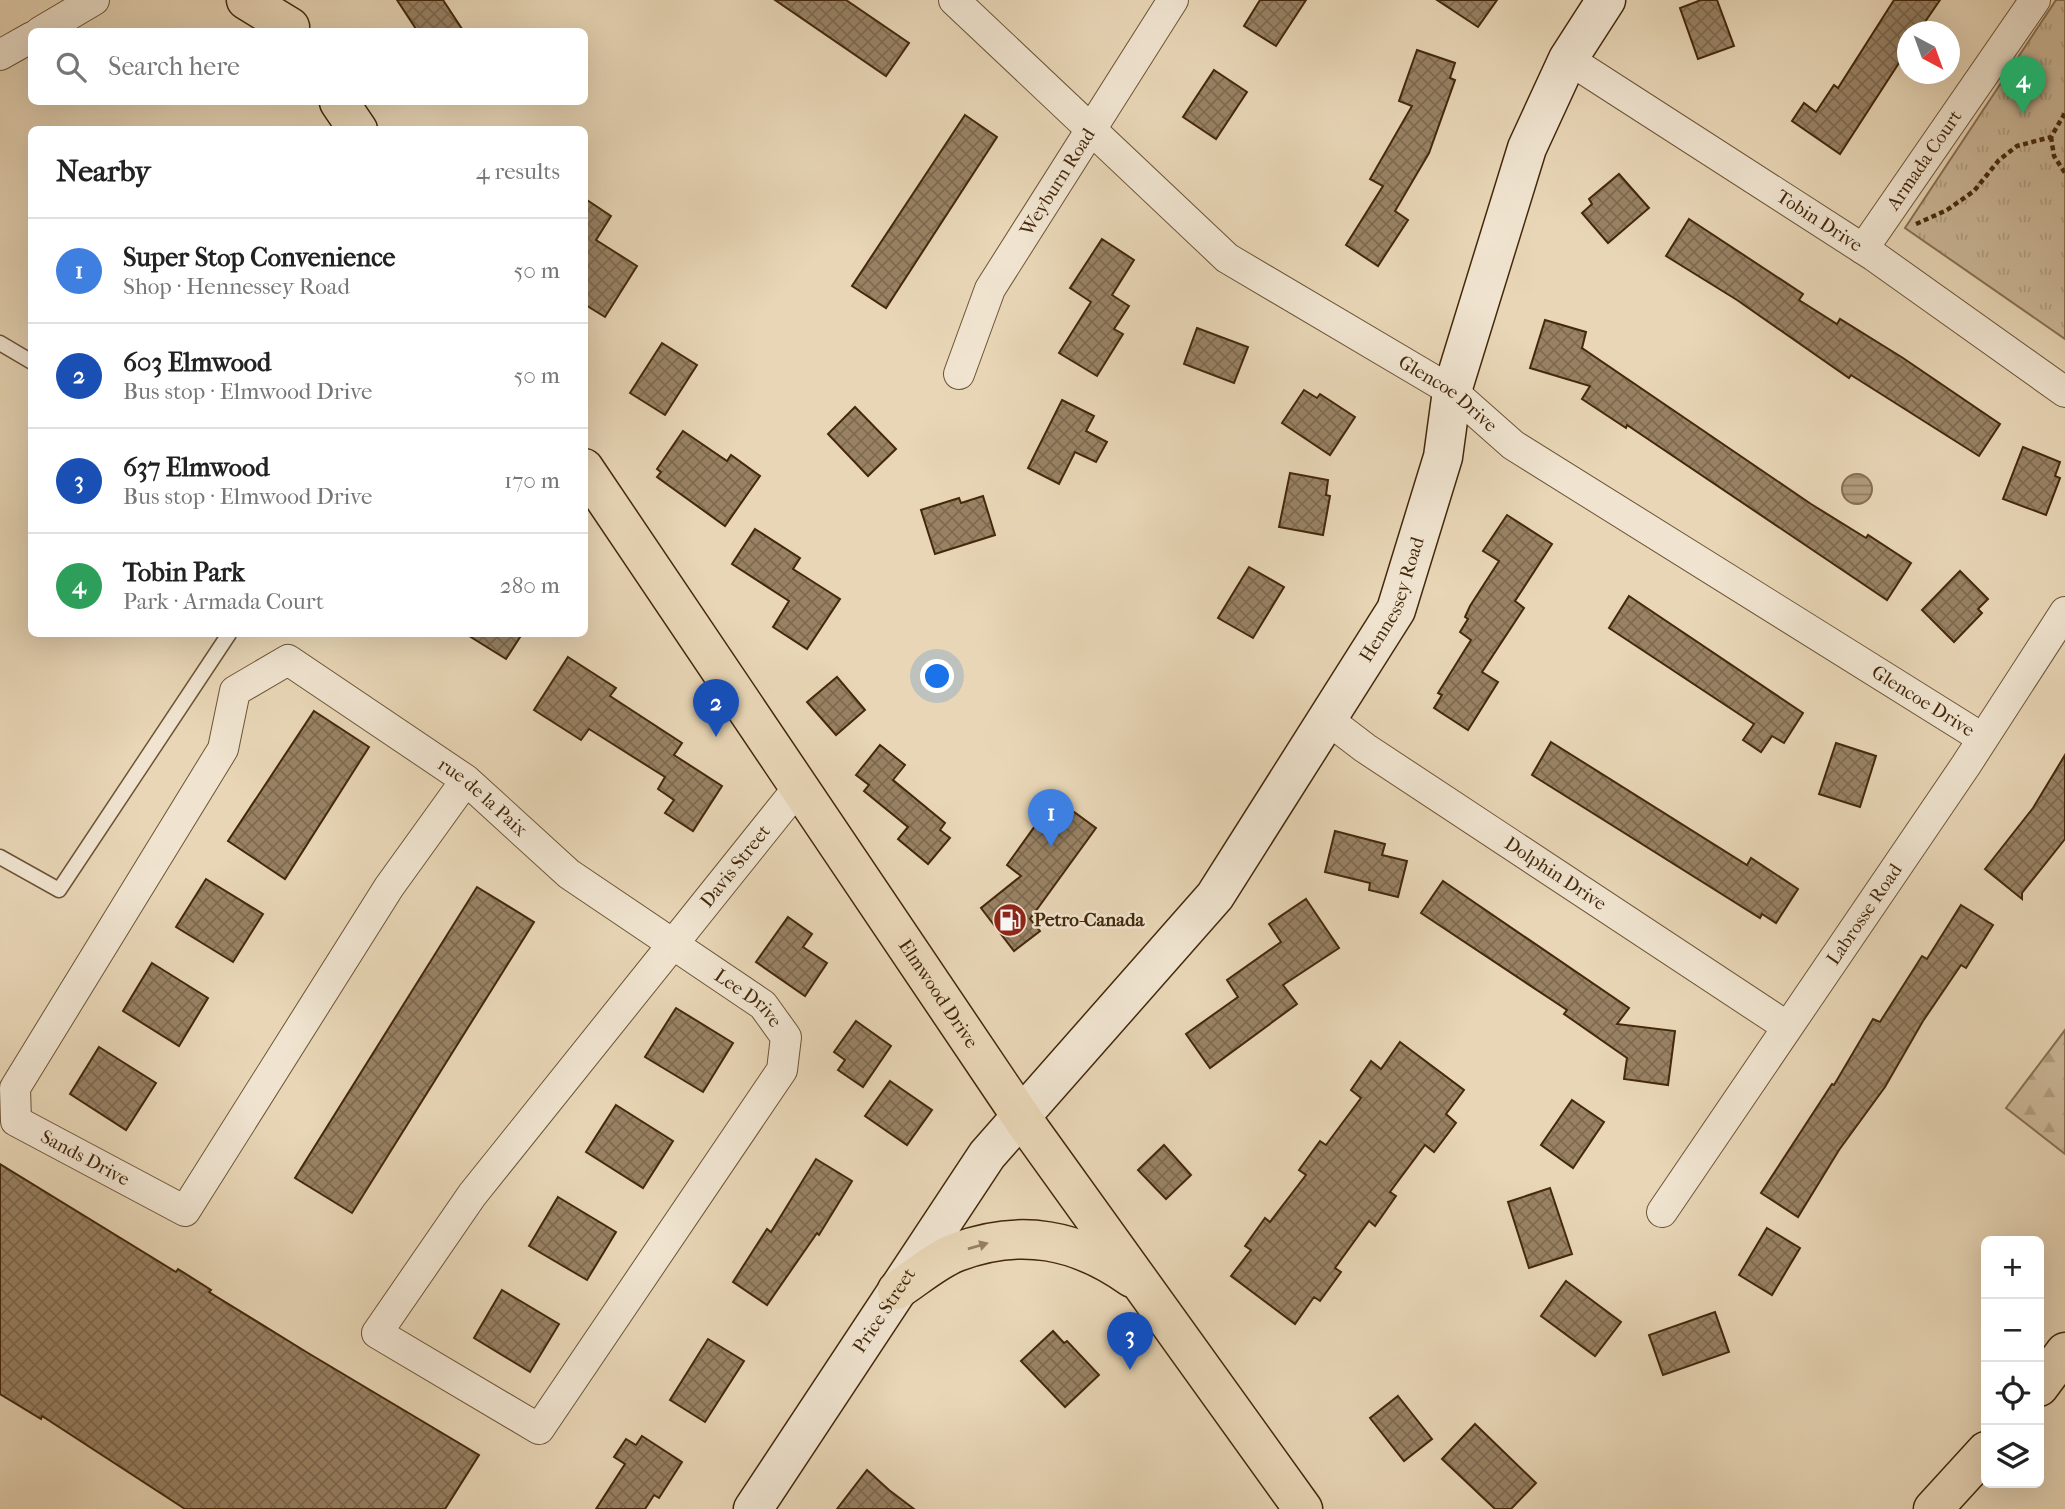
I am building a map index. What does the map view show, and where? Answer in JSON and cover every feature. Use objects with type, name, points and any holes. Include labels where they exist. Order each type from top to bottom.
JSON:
[{"type":"main road","points":[[246,0],[285,20]]},
{"type":"main road","points":[[342,105],[355,126]]},
{"type":"main road","name":"Elmwood Drive","points":[[588,474],[1022,1118],[1303,1509]]},
{"type":"main road","points":[[897,1290],[955,1253],[1004,1239],[1055,1241],[1104,1258],[1146,1289]]},
{"type":"main road","points":[[2044,1380],[2065,1352]]},
{"type":"main road","points":[[1933,1509],[1981,1456]]},
{"type":"street","points":[[47,28],[94,0]]},
{"type":"street","name":"Glencoe Drive","points":[[954,0],[1227,258],[1452,390],[1513,445],[1982,738]]},
{"type":"street","name":"Weyburn Road","points":[[959,374],[990,289],[1173,0]]},
{"type":"street","name":"Hennessey Road","points":[[1022,1118],[1215,896],[1396,610],[1443,457],[1452,390],[1527,148],[1568,59],[1606,0]]},
{"type":"street","name":"Armada Court","points":[[1863,250],[2035,0]]},
{"type":"street","points":[[0,55],[28,39]]},
{"type":"street","name":"Tobin Drive","points":[[1568,59],[1863,250],[2065,392]]},
{"type":"street","name":"Labrosse Road","points":[[1662,1212],[2065,612]]},
{"type":"street","name":"rue de la Paix","points":[[288,660],[466,780],[569,874],[672,943]]},
{"type":"street","name":"Sands Drive","points":[[288,660],[235,691],[223,748],[15,1088],[16,1121],[185,1212],[389,887],[466,780]]},
{"type":"street","name":"Dolphin Drive","points":[[1327,719],[1365,748],[1786,1026]]},
{"type":"street","name":"Davis Street","points":[[672,943],[798,788]]},
{"type":"street","name":"Lee Drive","points":[[672,943],[763,1005],[786,1037],[782,1070],[540,1429],[377,1333],[472,1195],[672,943]]},
{"type":"street","name":"Price Street","points":[[753,1509],[987,1155],[1022,1118]]},
{"type":"lane","points":[[0,343],[28,360]]},
{"type":"lane","points":[[0,857],[59,890],[227,637]]},
{"type":"path","points":[[2065,113],[2051,137],[2054,156],[2065,173]]},
{"type":"path","points":[[1905,228],[1925,222],[1974,191],[1999,160],[2017,146],[2051,137]]},
{"type":"green space","points":[[2056,0],[2065,0],[2065,339],[1905,228]]},
{"type":"green space","points":[[2065,1030],[2065,1154],[2006,1108]]},
{"type":"shaded area","points":[[1857,474],[1868,478],[1872,489],[1868,500],[1857,504],[1846,500],[1842,489],[1846,478]]},
{"type":"building","points":[[397,0],[443,0],[461,28],[415,28]]},
{"type":"building","points":[[775,0],[846,0],[909,43],[886,76]]},
{"type":"building","points":[[1260,0],[1306,0],[1276,46],[1244,26]]},
{"type":"building","points":[[1437,0],[1497,0],[1478,27]]},
{"type":"building","points":[[1701,0],[1717,0],[1734,46],[1698,59],[1680,8]]},
{"type":"building","points":[[1894,0],[1940,0],[1926,21],[1897,21],[1897,66],[1840,154],[1792,121],[1804,103],[1816,112],[1834,85],[1838,88]]},
{"type":"building","points":[[1417,50],[1455,63],[1450,78],[1455,80],[1429,153],[1395,211],[1408,220],[1378,266],[1346,245],[1383,186],[1370,179],[1412,106],[1399,101]]},
{"type":"building","points":[[1214,70],[1247,92],[1216,139],[1183,117]]},
{"type":"building","points":[[965,115],[997,137],[886,308],[852,286]]},
{"type":"building","points":[[1619,174],[1649,208],[1608,243],[1582,213],[1592,204],[1589,199]]},
{"type":"building","points":[[588,201],[611,216],[596,240],[637,266],[605,317],[588,306]]},
{"type":"building","points":[[1689,219],[1803,294],[1799,300],[1837,324],[1840,319],[2000,424],[1979,456],[1851,375],[1849,378],[1737,300],[1666,256]]},
{"type":"building","points":[[1102,239],[1134,260],[1112,295],[1129,306],[1114,329],[1123,334],[1097,376],[1059,353],[1091,302],[1070,288]]},
{"type":"building","points":[[1545,320],[1586,332],[1582,348],[1811,504],[1866,538],[1868,535],[1911,563],[1887,600],[1627,425],[1626,428],[1582,399],[1590,386],[1530,368]]},
{"type":"building","points":[[1197,328],[1248,347],[1234,383],[1184,364]]},
{"type":"building","points":[[662,343],[697,365],[665,415],[630,393]]},
{"type":"building","points":[[1304,390],[1317,398],[1320,394],[1355,417],[1330,455],[1282,423]]},
{"type":"building","points":[[1062,400],[1094,416],[1086,431],[1107,442],[1096,462],[1075,452],[1059,484],[1028,468]]},
{"type":"building","points":[[855,407],[896,449],[868,476],[828,434]]},
{"type":"building","points":[[683,431],[727,461],[731,455],[760,476],[725,526],[657,477],[661,472],[657,469]]},
{"type":"building","points":[[2023,447],[2060,462],[2055,476],[2060,478],[2046,515],[2003,499]]},
{"type":"building","points":[[1290,473],[1328,480],[1326,495],[1330,496],[1323,535],[1279,527]]},
{"type":"building","points":[[983,496],[995,535],[935,554],[921,510],[959,498],[961,503]]},
{"type":"building","points":[[1507,515],[1552,544],[1515,601],[1524,608],[1482,672],[1498,682],[1468,730],[1434,708],[1442,695],[1438,693],[1471,640],[1460,632],[1468,619],[1465,617],[1499,561],[1483,551]]},
{"type":"building","points":[[755,529],[800,558],[793,569],[840,599],[807,649],[773,627],[789,601],[732,564]]},
{"type":"building","points":[[1249,567],[1284,587],[1253,638],[1218,618]]},
{"type":"building","points":[[1960,571],[1988,599],[1978,609],[1982,613],[1954,642],[1922,610]]},
{"type":"building","points":[[1629,596],[1803,713],[1784,743],[1772,736],[1761,752],[1743,740],[1754,724],[1609,628]]},
{"type":"building","points":[[471,637],[520,637],[506,659]]},
{"type":"building","points":[[568,657],[616,688],[610,696],[682,743],[674,755],[722,786],[693,831],[665,813],[674,800],[658,789],[665,777],[589,729],[581,740],[534,710]]},
{"type":"building","points":[[837,677],[865,710],[836,735],[807,702]]},
{"type":"building","points":[[314,711],[369,747],[285,879],[228,841]]},
{"type":"building","points":[[1551,742],[1747,865],[1751,858],[1798,889],[1776,923],[1762,914],[1760,918],[1532,775]]},
{"type":"building","points":[[1836,743],[1876,756],[1860,807],[1819,794]]},
{"type":"building","points":[[880,745],[905,765],[893,780],[945,823],[940,830],[950,838],[928,864],[898,839],[908,827],[864,791],[869,785],[856,775]]},
{"type":"building","points":[[2065,755],[2065,839],[2022,893],[2022,899],[1985,869],[2033,808]]},
{"type":"building","points":[[1055,798],[1096,828],[1030,919],[1040,931],[1014,951],[981,908],[1021,876],[1007,865]]},
{"type":"building","points":[[1335,831],[1385,844],[1382,855],[1407,861],[1398,897],[1369,890],[1370,883],[1325,872]]},
{"type":"building","points":[[206,879],[263,914],[233,962],[176,927]]},
{"type":"building","points":[[1443,881],[1629,1008],[1617,1024],[1675,1031],[1668,1085],[1624,1079],[1627,1058],[1564,1014],[1567,1010],[1421,913]]},
{"type":"building","points":[[477,887],[534,922],[352,1213],[295,1178]]},
{"type":"building","points":[[1306,899],[1339,948],[1283,985],[1297,1004],[1210,1068],[1186,1034],[1238,997],[1227,980],[1281,942],[1269,924]]},
{"type":"building","points":[[1961,905],[1993,925],[1966,968],[1961,965],[1923,1021],[1885,1087],[1839,1150],[1798,1217],[1761,1193],[1832,1084],[1834,1085],[1873,1019],[1880,1022],[1922,956],[1927,959]]},
{"type":"building","points":[[788,917],[812,934],[803,947],[827,963],[805,996],[756,962]]},
{"type":"building","points":[[152,963],[208,998],[179,1046],[123,1011]]},
{"type":"building","points":[[676,1008],[733,1043],[703,1092],[645,1057]]},
{"type":"building","points":[[856,1021],[891,1046],[863,1087],[838,1070],[845,1060],[834,1052]]},
{"type":"building","points":[[1400,1042],[1464,1090],[1446,1114],[1456,1123],[1434,1152],[1425,1145],[1390,1192],[1396,1196],[1375,1226],[1369,1221],[1335,1268],[1341,1272],[1320,1301],[1314,1297],[1295,1324],[1231,1276],[1251,1250],[1245,1246],[1265,1218],[1270,1222],[1306,1175],[1299,1170],[1320,1141],[1326,1145],[1361,1098],[1351,1090],[1371,1061],[1381,1069]]},
{"type":"building","points":[[99,1047],[156,1083],[126,1130],[70,1094]]},
{"type":"building","points":[[890,1081],[932,1110],[907,1145],[865,1116]]},
{"type":"building","points":[[1572,1100],[1604,1122],[1573,1168],[1541,1145]]},
{"type":"building","points":[[616,1105],[673,1141],[643,1188],[586,1152]]},
{"type":"building","points":[[1164,1145],[1191,1175],[1166,1199],[1138,1170]]},
{"type":"building","points":[[816,1159],[852,1181],[819,1235],[817,1233],[767,1305],[733,1282],[767,1229],[771,1232]]},
{"type":"building","points":[[0,1164],[176,1272],[178,1269],[211,1290],[209,1292],[479,1455],[445,1509],[185,1509],[42,1416],[41,1419],[0,1394]]},
{"type":"building","points":[[1550,1188],[1572,1254],[1529,1268],[1508,1202]]},
{"type":"building","points":[[558,1197],[616,1232],[587,1280],[529,1246]]},
{"type":"building","points":[[1767,1228],[1800,1248],[1772,1295],[1739,1275]]},
{"type":"building","points":[[1566,1281],[1621,1322],[1595,1356],[1541,1316]]},
{"type":"building","points":[[502,1290],[559,1324],[530,1372],[474,1338]]},
{"type":"building","points":[[1715,1312],[1729,1352],[1663,1375],[1649,1335]]},
{"type":"building","points":[[1053,1331],[1064,1343],[1067,1341],[1099,1375],[1065,1407],[1021,1361]]},
{"type":"building","points":[[708,1339],[744,1361],[705,1422],[670,1400]]},
{"type":"building","points":[[1398,1396],[1432,1439],[1404,1461],[1370,1418]]},
{"type":"building","points":[[1475,1424],[1536,1483],[1511,1509],[1495,1509],[1442,1459]]},
{"type":"building","points":[[642,1436],[682,1462],[659,1498],[654,1495],[645,1509],[596,1509],[625,1464],[614,1457],[626,1439],[636,1445]]},
{"type":"building","points":[[867,1470],[889,1490],[914,1509],[837,1509]]},
{"type":"place","name":"Tobin Park","points":[[2023,114]]},
{"type":"place","name":"603 Elmwood","points":[[716,737]]},
{"type":"place","name":"Super Stop Convenience","points":[[1051,847]]},
{"type":"place","name":"Petro-Canada","points":[[1010,920]]},
{"type":"place","name":"637 Elmwood","points":[[1130,1370]]}]
